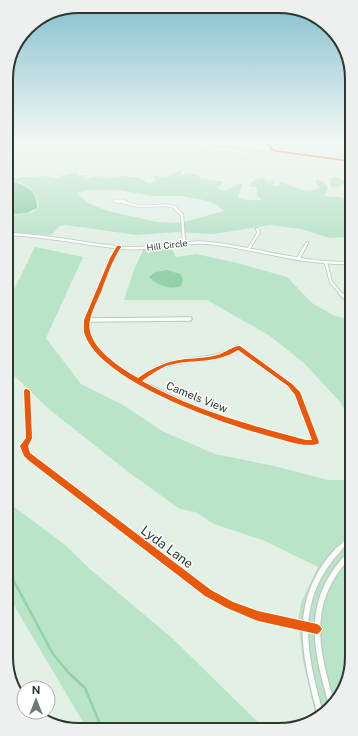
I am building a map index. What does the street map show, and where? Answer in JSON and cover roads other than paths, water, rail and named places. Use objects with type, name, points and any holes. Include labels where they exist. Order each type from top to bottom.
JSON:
[{"type":"street","points":[[130,204],[123,199],[114,201],[116,203],[142,206],[167,205],[177,209],[180,213],[184,228],[184,242]]},
{"type":"street","points":[[248,250],[259,232],[258,229]]},
{"type":"street","name":"Hill Circle","points":[[13,234],[49,236],[119,247],[146,247],[184,242],[210,243],[298,260],[326,263],[345,263]]},
{"type":"street","points":[[298,260],[307,243]]},
{"type":"street","points":[[119,247],[112,258],[87,320],[190,319]]},
{"type":"street","points":[[326,263],[331,284],[336,291],[345,298]]},
{"type":"street","name":"Camels View","points":[[87,320],[87,333],[94,347],[110,362],[138,381],[184,405],[220,418],[306,443],[316,442],[298,394],[290,385],[238,347],[233,351],[211,360],[174,362],[163,365],[138,381]]},
{"type":"street","name":"Lyda Lane","points":[[26,391],[29,438],[24,446],[27,454],[31,458],[208,593],[230,605],[258,616],[317,630]]},
{"type":"street","points":[[319,709],[309,672],[304,627],[307,604],[316,578],[325,564],[345,543]]},
{"type":"street","points":[[330,698],[320,663],[317,630],[320,605],[326,585],[332,574],[345,560]]},
{"type":"waterway","points":[[13,579],[53,654],[68,672],[85,688],[100,723]]}]
